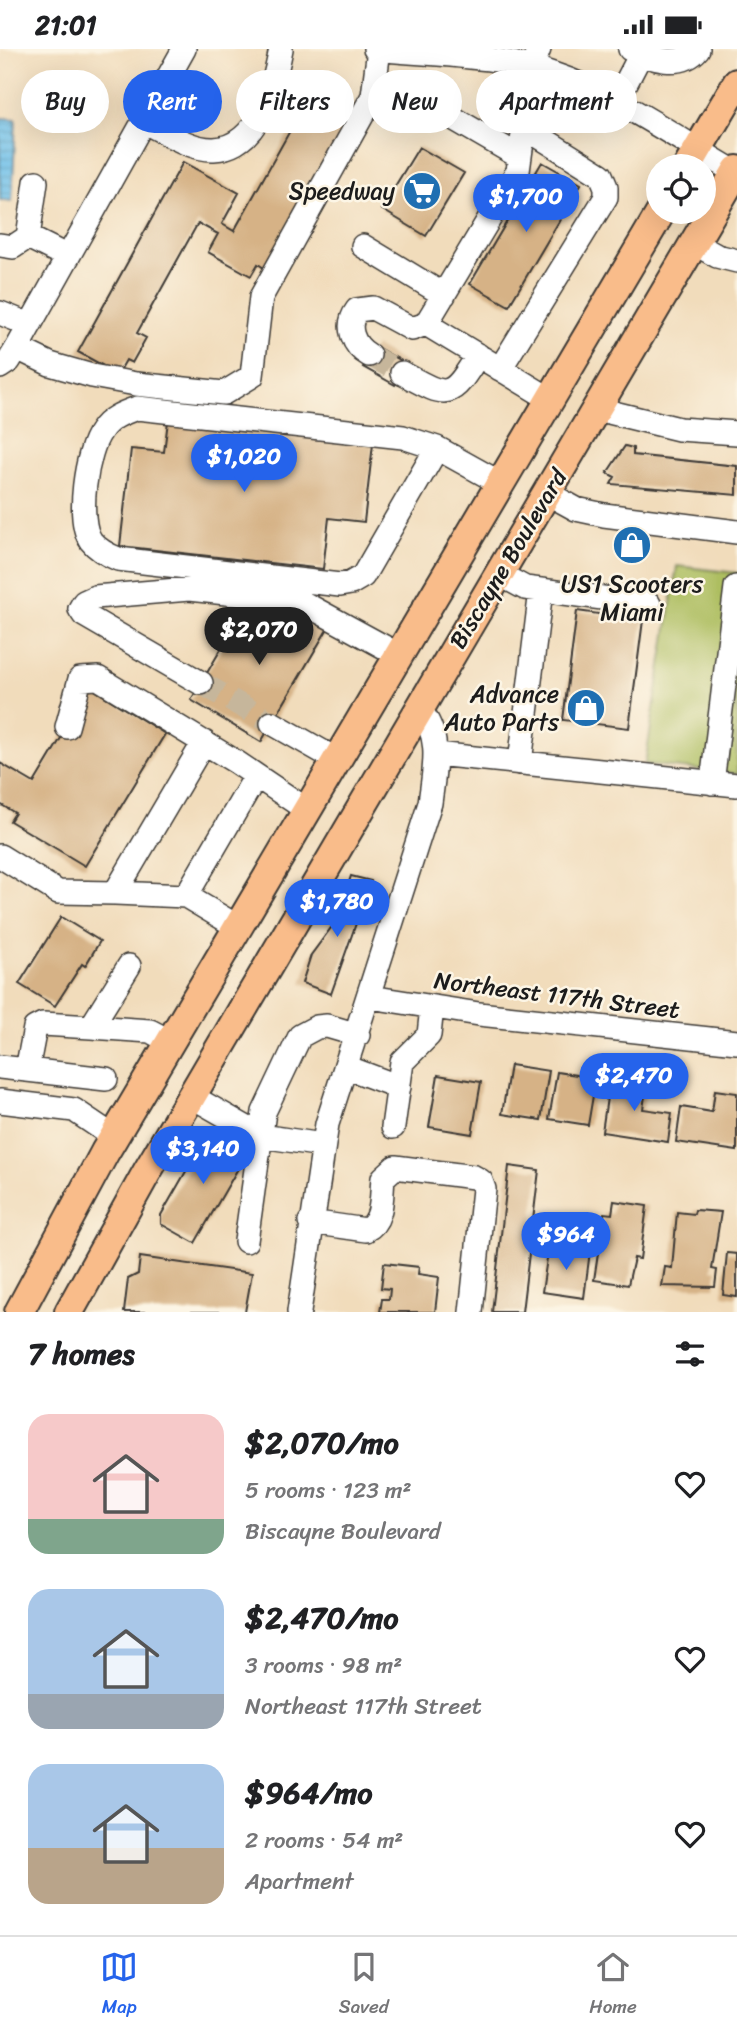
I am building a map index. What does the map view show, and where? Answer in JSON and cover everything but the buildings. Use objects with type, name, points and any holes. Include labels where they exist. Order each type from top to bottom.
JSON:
[{"type":"main road","points":[[694,154],[737,83]]},
{"type":"main road","name":"Biscayne Boulevard","points":[[69,1312],[191,1096],[736,171]]},
{"type":"main road","name":"Biscayne Boulevard","points":[[19,1312],[114,1137],[654,224]]},
{"type":"main road","points":[[403,647],[405,682],[410,697],[419,709]]},
{"type":"street","points":[[172,70],[184,49]]},
{"type":"street","points":[[168,133],[212,149],[231,146],[253,128],[274,83],[281,49]]},
{"type":"street","points":[[17,348],[50,364],[92,376],[136,384],[224,393],[252,376],[261,297],[373,96],[377,49],[532,55],[558,70]]},
{"type":"street","points":[[629,70],[636,52],[674,61],[690,57],[698,49]]},
{"type":"street","points":[[637,117],[687,154]]},
{"type":"street","points":[[462,123],[520,157]]},
{"type":"street","points":[[0,367],[17,348],[138,133]]},
{"type":"street","points":[[369,355],[357,345],[352,334],[353,316],[357,310],[373,308],[412,329],[426,324],[518,171],[523,133]]},
{"type":"street","points":[[500,369],[606,197],[606,187],[601,175],[534,133]]},
{"type":"street","points":[[716,165],[736,171]]},
{"type":"street","points":[[0,246],[13,247],[28,237],[36,182]]},
{"type":"street","points":[[28,237],[68,257]]},
{"type":"street","points":[[694,243],[717,256],[737,261]]},
{"type":"street","points":[[363,246],[444,295]]},
{"type":"street","points":[[0,313],[30,325]]},
{"type":"street","points":[[426,324],[550,399]]},
{"type":"street","points":[[402,373],[436,391],[446,391],[459,385],[478,355]]},
{"type":"street","points":[[437,448],[363,576],[351,583],[340,585],[118,559],[92,542],[86,530],[83,513],[88,467],[99,433],[110,420],[137,408],[404,437],[437,448],[500,484]]},
{"type":"street","points":[[597,408],[679,429],[737,433]]},
{"type":"street","points":[[547,492],[576,509],[604,515],[737,532]]},
{"type":"street","points":[[499,574],[525,588],[649,604]]},
{"type":"street","points":[[712,783],[736,587]]},
{"type":"street","points":[[201,683],[84,615],[80,608],[84,601],[95,597],[189,589],[300,601],[403,647]]},
{"type":"street","points":[[520,762],[541,590]]},
{"type":"street","points":[[67,727],[80,679],[98,678],[204,742],[307,810]]},
{"type":"street","points":[[299,1312],[323,1145],[430,803],[436,754],[435,734],[419,709]]},
{"type":"street","points":[[272,723],[337,760]]},
{"type":"street","points":[[116,893],[204,742]]},
{"type":"street","points":[[436,754],[737,785]]},
{"type":"street","points":[[187,896],[256,776]]},
{"type":"street","points":[[0,856],[58,892],[187,896],[238,927]]},
{"type":"street","points":[[91,1027],[129,966]]},
{"type":"street","name":"Northeast 117th Street","points":[[370,997],[432,1007],[737,1042]]},
{"type":"street","points":[[393,1127],[402,1062],[429,1035],[432,1007]]},
{"type":"street","points":[[114,1137],[74,1110],[7,1102],[15,1068],[35,1028],[43,1024],[150,1031],[171,1042]]},
{"type":"street","points":[[246,1241],[264,1112],[300,1036],[317,1027],[327,1026],[358,1035]]},
{"type":"street","points":[[346,1067],[399,1087]]},
{"type":"street","points":[[15,1068],[106,1079]]},
{"type":"street","points":[[191,1096],[261,1136],[323,1145]]},
{"type":"street","points":[[310,1222],[366,1230],[373,1226],[378,1218],[383,1178],[395,1167],[474,1177],[481,1181],[484,1189],[471,1312]]},
{"type":"green space","points":[[677,566],[737,573],[737,774],[645,764]]},
{"type":"water","points":[[0,118],[16,119],[12,201],[0,200]]},
{"type":"tunnel","points":[[369,355],[402,373]]},
{"type":"tunnel","points":[[201,683],[272,723]]},
{"type":"place","name":"Speedway","points":[[422,191]]},
{"type":"place","name":"US1 Scooters Miami","points":[[632,545]]},
{"type":"place","name":"Advance Auto Parts","points":[[586,708]]}]
